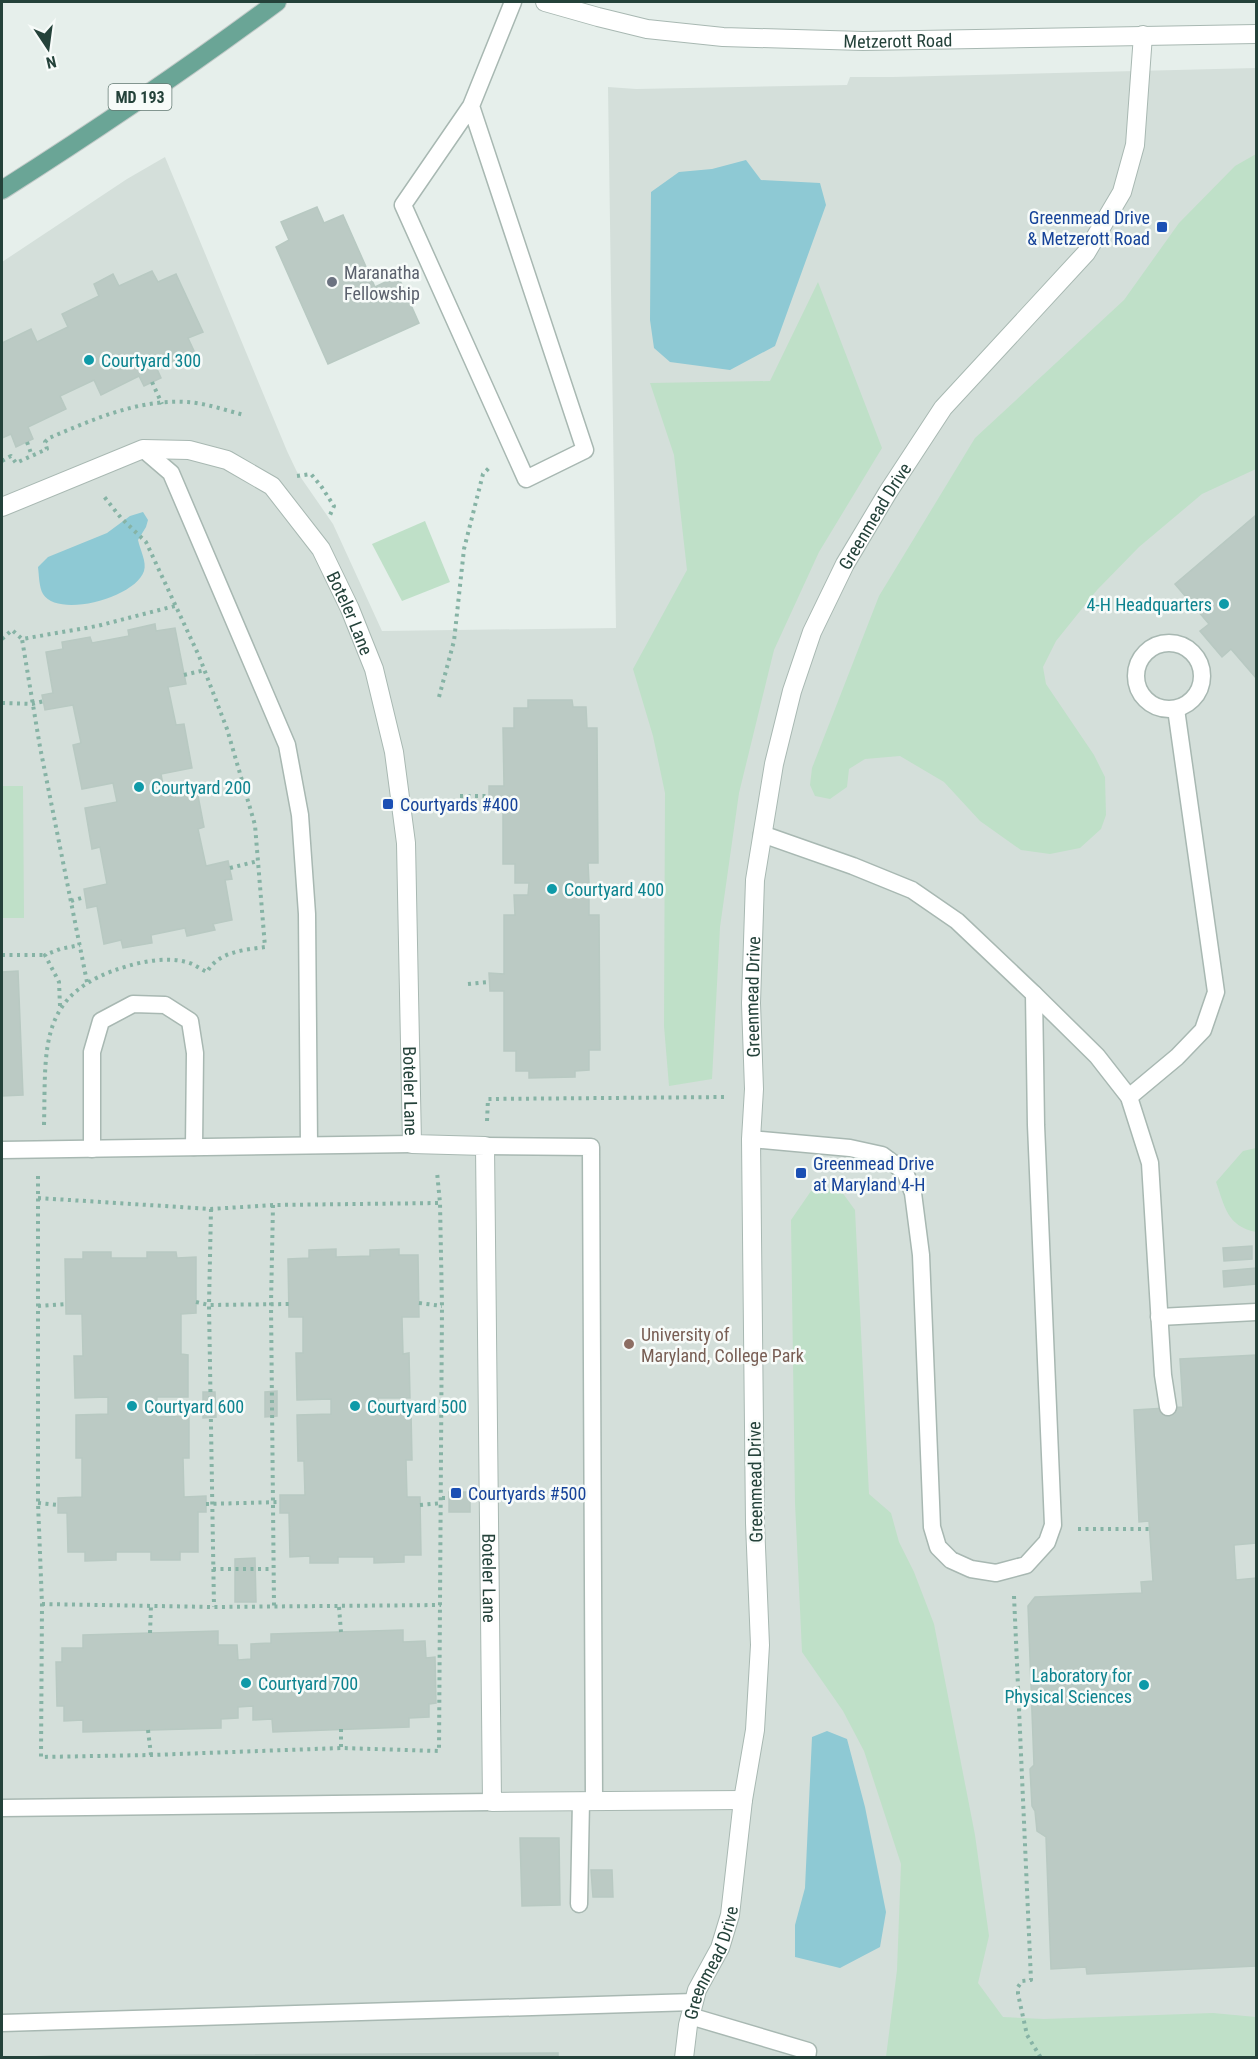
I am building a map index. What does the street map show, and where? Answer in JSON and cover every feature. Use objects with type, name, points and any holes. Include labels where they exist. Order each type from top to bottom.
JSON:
[{"type":"main road","name":"MD 193","points":[[2,190],[59,154],[277,2]]},
{"type":"street","name":"Metzerott Road","points":[[545,2],[647,29],[723,38],[863,41],[1257,34]]},
{"type":"street","name":"Greenmead Drive","points":[[684,2058],[697,1990],[720,1948],[730,1915],[743,1800],[755,1730],[760,1645],[755,1523],[751,1139],[754,1089],[751,1003],[756,880],[774,764],[792,690],[812,632],[845,564],[888,492],[943,408],[1086,253],[1122,192],[1135,145],[1143,35]]},
{"type":"street","name":"Boteler Lane","points":[[2,507],[143,449],[189,450],[228,460],[272,486],[321,549],[350,609],[374,669],[394,752],[406,843],[412,1144],[485,1146],[492,1802]]},
{"type":"street","points":[[492,1802],[743,1800]]},
{"type":"lane","points":[[471,106],[585,450],[526,479],[403,205],[471,106],[513,2]]},
{"type":"lane","points":[[143,449],[171,473],[287,745],[300,815],[307,914],[309,1145]]},
{"type":"lane","points":[[1161,644],[1179,644],[1194,653],[1202,669],[1202,686],[1192,701],[1176,709],[1160,709],[1144,699],[1136,684],[1137,667],[1146,652],[1161,644]]},
{"type":"lane","points":[[1129,1097],[1177,1057],[1203,1030],[1216,992],[1176,709]]},
{"type":"lane","points":[[762,834],[853,866],[912,890],[957,921],[1097,1056],[1129,1097],[1150,1162],[1163,1374],[1168,1407]]},
{"type":"lane","points":[[751,1139],[850,1148],[882,1155],[905,1172],[913,1193],[921,1255],[932,1527],[938,1547],[951,1560],[971,1569],[996,1574],[1026,1565],[1047,1542],[1053,1525],[1036,1125],[1034,994]]},
{"type":"lane","points":[[92,1149],[92,1052],[101,1021],[133,1004],[165,1005],[190,1021],[195,1053],[194,1147]]},
{"type":"lane","points":[[2,1150],[412,1144]]},
{"type":"lane","points":[[485,1146],[591,1147],[587,1801],[579,1904]]},
{"type":"lane","points":[[1160,1317],[1257,1312]]},
{"type":"lane","points":[[2,1808],[492,1802]]},
{"type":"lane","points":[[2,2023],[692,2008],[808,2051],[807,2058]]},
{"type":"path","points":[[152,382],[162,404]]},
{"type":"path","points":[[2,461],[11,456],[16,463],[48,449],[45,441],[49,438],[97,417],[143,404],[186,402],[244,415]]},
{"type":"path","points":[[27,442],[32,456]]},
{"type":"path","points":[[439,698],[454,641],[464,549],[483,474],[512,448]]},
{"type":"path","points":[[60,1006],[87,982],[110,971],[143,962],[187,962],[207,972],[213,961],[238,951],[265,947],[255,825],[227,729],[205,670],[146,542],[121,518]]},
{"type":"path","points":[[22,639],[97,626],[176,606]]},
{"type":"path","points":[[2,639],[12,630],[22,639],[32,704],[87,982]]},
{"type":"path","points":[[184,675],[205,670]]},
{"type":"path","points":[[2,703],[32,704],[44,700]]},
{"type":"path","points":[[460,796],[489,796]]},
{"type":"path","points":[[230,868],[258,861]]},
{"type":"path","points":[[71,901],[85,897]]},
{"type":"path","points":[[2,955],[45,955],[80,945]]},
{"type":"path","points":[[45,955],[59,982],[60,1006],[46,1044],[44,1133],[37,1148],[38,1503],[42,1605],[41,1757],[341,1748],[439,1751],[442,1306],[440,1203],[435,1145]]},
{"type":"path","points":[[468,984],[489,982]]},
{"type":"path","points":[[485,1146],[488,1099],[726,1098]]},
{"type":"path","points":[[38,1198],[211,1209],[273,1205],[440,1203]]},
{"type":"path","points":[[273,1205],[271,1304],[274,1606]]},
{"type":"path","points":[[211,1209],[209,1305],[214,1607]]},
{"type":"path","points":[[196,1302],[209,1305],[289,1304]]},
{"type":"path","points":[[419,1303],[442,1306]]},
{"type":"path","points":[[38,1306],[66,1304]]},
{"type":"path","points":[[420,1504],[449,1498]]},
{"type":"path","points":[[206,1504],[280,1502]]},
{"type":"path","points":[[38,1503],[58,1505]]},
{"type":"path","points":[[1053,1525],[1083,1530],[1150,1529]]},
{"type":"path","points":[[213,1569],[273,1569]]},
{"type":"path","points":[[42,1605],[339,1607],[441,1605]]},
{"type":"path","points":[[150,1633],[151,1606]]},
{"type":"path","points":[[339,1607],[341,1632]]},
{"type":"path","points":[[1016,1631],[1031,1980],[1022,1981],[1018,1987],[1018,1994],[1027,2035],[1041,2058]]},
{"type":"path","points":[[148,1730],[151,1755]]},
{"type":"path","points":[[341,1730],[341,1748]]},
{"type":"shaded area","name":"University of Maryland, College Park","points":[[1256,68],[1256,2057],[2,2058],[2,262],[127,179],[165,157],[287,451],[297,472],[333,524],[382,631],[616,628],[608,87],[636,89],[847,85],[850,77]]},
{"type":"green space","points":[[1256,154],[1256,469],[1202,494],[1139,547],[1097,590],[1056,641],[1043,667],[1046,684],[1094,755],[1105,777],[1106,815],[1101,829],[1080,848],[1050,854],[1021,850],[980,821],[944,782],[900,756],[865,759],[849,769],[847,787],[830,799],[815,796],[810,785],[812,768],[879,596],[975,438],[1124,300],[1179,223],[1235,166]]},
{"type":"green space","points":[[818,282],[882,448],[819,552],[774,650],[739,793],[720,927],[712,1079],[669,1086],[664,1026],[665,793],[653,736],[633,669],[687,570],[674,455],[650,383],[770,381]]},
{"type":"green space","points":[[425,521],[450,582],[402,601],[372,544]]},
{"type":"green space","points":[[2,786],[23,786],[24,918],[2,918]]},
{"type":"green space","points":[[1256,1148],[1256,1232],[1246,1229],[1233,1220],[1225,1207],[1216,1182],[1243,1151]]},
{"type":"green space","points":[[839,1188],[855,1210],[869,1494],[891,1513],[899,1542],[914,1572],[934,1624],[975,1835],[989,1936],[978,1983],[1003,2017],[1044,2019],[1213,2013],[1256,2017],[1256,2057],[886,2057],[897,1970],[901,1864],[864,1751],[843,1711],[802,1652],[795,1503],[791,1220],[811,1191]]},
{"type":"water","points":[[746,160],[761,180],[820,183],[826,205],[775,346],[730,370],[670,362],[654,348],[650,320],[651,192],[679,172],[712,169]]},
{"type":"water","points":[[143,512],[148,520],[138,540],[145,567],[138,580],[113,596],[80,605],[64,605],[52,601],[43,594],[38,567],[48,557],[107,533],[130,516]]},
{"type":"water","points":[[827,1731],[847,1739],[865,1807],[886,1912],[880,1947],[840,1968],[795,1957],[795,1925],[805,1888],[812,1737]]},
{"type":"building","name":"Maranatha Fellowship","points":[[317,207],[324,223],[343,215],[375,287],[398,276],[419,323],[328,364],[276,247],[289,240],[281,222]]},
{"type":"building","name":"Courtyard 300","points":[[152,271],[158,282],[176,274],[203,332],[188,338],[194,351],[157,369],[161,378],[144,386],[139,376],[101,395],[94,380],[60,396],[66,409],[28,427],[33,439],[16,447],[11,434],[2,438],[2,343],[31,329],[37,342],[68,327],[62,314],[99,296],[94,284],[113,274],[119,286]]},
{"type":"building","name":"4-H Headquarters","points":[[1256,515],[1256,678],[1231,649],[1222,657],[1200,631],[1209,624],[1175,584]]},
{"type":"building","name":"Courtyard 200","points":[[155,624],[156,631],[175,628],[186,684],[168,687],[176,725],[184,724],[192,768],[161,774],[164,791],[196,785],[204,827],[198,829],[206,866],[228,861],[232,879],[225,880],[232,920],[213,924],[215,930],[187,936],[185,928],[151,935],[152,943],[123,948],[121,940],[104,944],[97,906],[87,908],[84,889],[107,884],[100,847],[92,849],[85,808],[117,802],[113,783],[82,789],[73,745],[81,743],[73,705],[45,710],[42,695],[53,693],[46,652],[63,649],[62,642],[90,637],[92,643],[129,636],[128,630]]},
{"type":"building","name":"Courtyard 400","points":[[528,700],[572,700],[573,707],[586,707],[587,728],[597,728],[598,863],[588,863],[589,883],[575,882],[575,895],[589,895],[589,915],[599,915],[600,1050],[589,1050],[589,1070],[575,1071],[575,1077],[529,1078],[529,1071],[516,1071],[516,1051],[504,1051],[504,991],[490,991],[489,973],[504,974],[504,915],[515,915],[514,895],[528,895],[529,883],[515,883],[515,864],[503,864],[503,804],[489,804],[489,786],[504,786],[503,728],[514,728],[514,708],[528,708]]},
{"type":"building","points":[[18,971],[23,1095],[2,1096],[2,972]]},
{"type":"building","points":[[1252,1246],[1252,1259],[1224,1261],[1223,1248]]},
{"type":"building","name":"Courtyard 500","points":[[336,1249],[336,1257],[370,1256],[370,1250],[399,1249],[399,1255],[418,1255],[419,1317],[402,1317],[403,1354],[409,1353],[410,1398],[378,1398],[379,1413],[411,1412],[412,1460],[406,1460],[407,1497],[420,1497],[421,1555],[404,1555],[404,1562],[374,1563],[374,1557],[338,1557],[338,1563],[310,1563],[310,1556],[290,1557],[289,1513],[280,1513],[280,1495],[305,1495],[304,1461],[298,1461],[297,1415],[331,1414],[331,1399],[297,1400],[296,1353],[303,1353],[303,1317],[289,1317],[288,1259],[309,1258],[309,1250]]},
{"type":"building","name":"Courtyard 600","points":[[83,1252],[111,1252],[111,1258],[147,1258],[147,1252],[176,1252],[177,1258],[196,1257],[196,1313],[181,1314],[181,1354],[188,1355],[188,1397],[157,1397],[156,1417],[189,1416],[189,1458],[183,1458],[184,1497],[206,1496],[206,1512],[198,1512],[198,1552],[180,1552],[180,1560],[151,1560],[151,1552],[116,1552],[116,1560],[85,1561],[85,1552],[68,1552],[67,1513],[58,1513],[58,1498],[82,1497],[82,1458],[76,1458],[76,1415],[108,1414],[108,1397],[75,1398],[74,1356],[83,1356],[82,1314],[66,1314],[65,1259],[83,1259]]},
{"type":"building","points":[[1256,1268],[1256,1284],[1224,1287],[1223,1271]]},
{"type":"building","name":"Laboratory for Physical Sciences","points":[[1256,1355],[1256,1543],[1234,1545],[1236,1580],[1256,1578],[1256,1966],[1087,1974],[1086,1967],[1051,1969],[1046,1837],[1037,1831],[1035,1811],[1032,1806],[1030,1769],[1034,1765],[1028,1606],[1035,1597],[1142,1593],[1141,1582],[1153,1581],[1149,1521],[1139,1522],[1134,1410],[1183,1407],[1180,1359]]},
{"type":"building","points":[[277,1391],[277,1416],[265,1417],[265,1392]]},
{"type":"building","points":[[203,1392],[215,1392],[216,1417],[203,1418]]},
{"type":"building","points":[[449,1492],[470,1492],[470,1512],[449,1512]]},
{"type":"building","points":[[255,1558],[256,1602],[235,1602],[235,1559]]},
{"type":"building","name":"Courtyard 700","points":[[403,1630],[403,1642],[425,1641],[426,1658],[435,1657],[436,1703],[429,1704],[429,1717],[409,1718],[409,1727],[273,1732],[272,1719],[253,1720],[253,1706],[238,1707],[238,1718],[221,1719],[221,1728],[83,1732],[83,1720],[64,1721],[64,1706],[57,1706],[56,1662],[62,1662],[62,1648],[83,1648],[83,1635],[218,1631],[218,1645],[237,1645],[238,1660],[251,1659],[251,1644],[271,1643],[271,1634]]},
{"type":"building","points":[[520,1838],[559,1838],[560,1905],[522,1906]]},
{"type":"building","points":[[591,1870],[612,1870],[613,1897],[593,1897]]},
{"type":"building","points":[[558,2053],[558,2058],[12,2058],[50,2056]]},
{"type":"place","name":"Greenmead Drive & Metzerott Road","points":[[1162,227]]},
{"type":"place","name":"Maranatha Fellowship","points":[[332,282]]},
{"type":"place","name":"Courtyard 300","points":[[89,360]]},
{"type":"place","name":"4-H Headquarters","points":[[1224,604]]},
{"type":"place","name":"Courtyard 200","points":[[139,787]]},
{"type":"place","name":"Courtyards #400","points":[[388,804]]},
{"type":"place","name":"Courtyard 400","points":[[552,889]]},
{"type":"place","name":"Greenmead Drive at Maryland 4-H","points":[[801,1173]]},
{"type":"place","name":"University of Maryland, College Park","points":[[629,1344]]},
{"type":"place","name":"Courtyard 600","points":[[132,1406]]},
{"type":"place","name":"Courtyard 500","points":[[355,1406]]},
{"type":"place","name":"Courtyards #500","points":[[456,1493]]},
{"type":"place","name":"Courtyard 700","points":[[246,1683]]},
{"type":"place","name":"Laboratory for Physical Sciences","points":[[1144,1685]]}]
